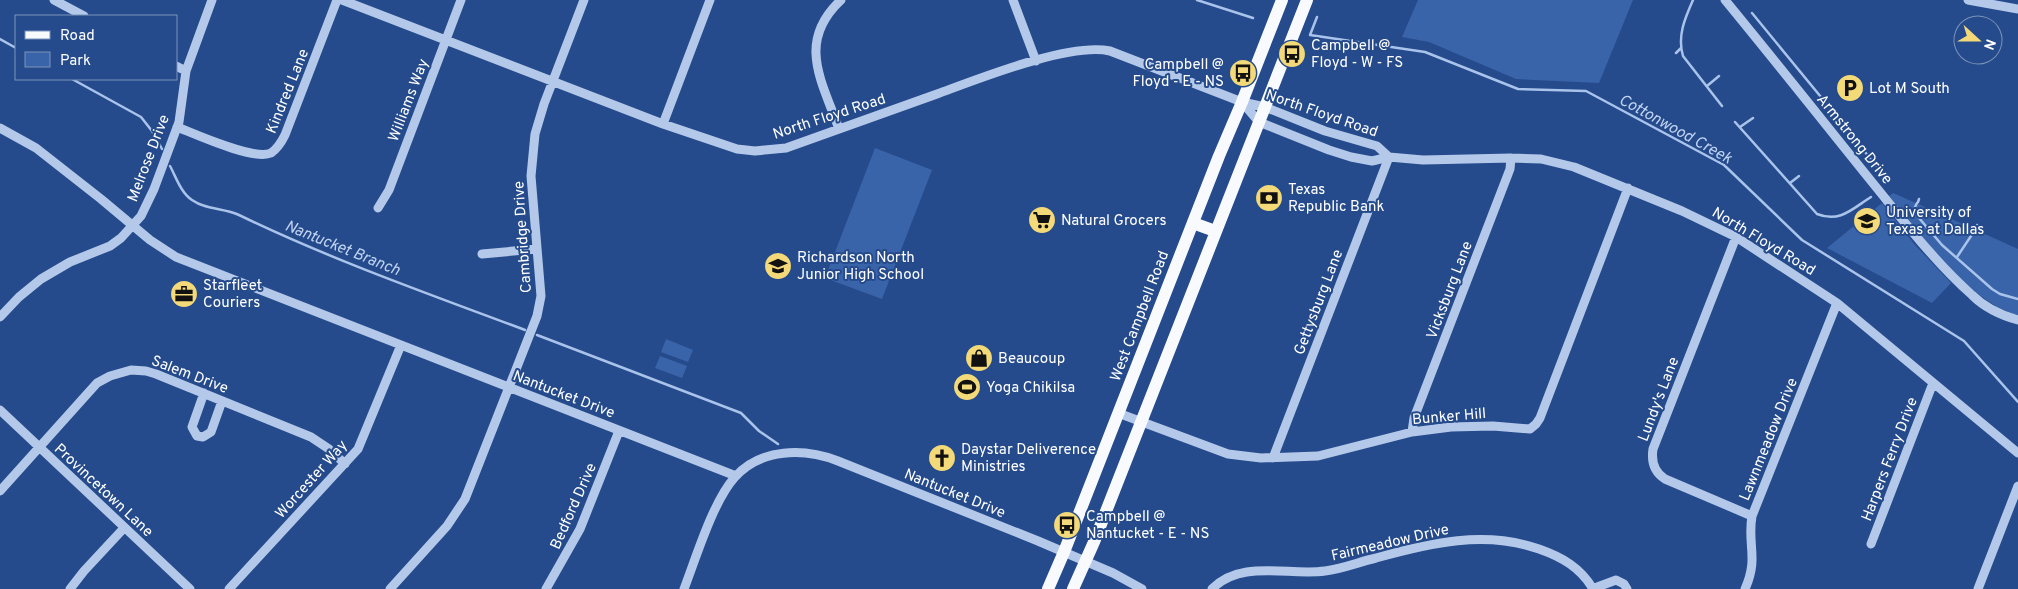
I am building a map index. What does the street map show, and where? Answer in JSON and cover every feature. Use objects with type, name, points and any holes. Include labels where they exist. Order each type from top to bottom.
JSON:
[{"type":"main road","name":"West Campbell Road","points":[[1048,589],[1282,0]]},
{"type":"main road","points":[[1073,589],[1141,422],[1306,0]]},
{"type":"main road","points":[[1193,223],[1215,231]]},
{"type":"street","points":[[54,0],[82,15]]},
{"type":"street","name":"Melrose Drive","points":[[0,317],[28,289],[41,279],[70,262],[110,246],[141,216],[154,189],[177,127],[186,71],[212,0]]},
{"type":"street","name":"Kindred Lane","points":[[177,127],[246,153],[261,155],[270,153],[279,145],[285,134],[337,0]]},
{"type":"street","name":"North Floyd Road","points":[[342,0],[663,124],[716,142],[754,151],[786,148],[978,79],[1036,61],[1072,52],[1102,49],[1242,102],[1264,107],[1325,131],[1377,146],[1389,157]]},
{"type":"street","name":"Williams Way","points":[[378,208],[388,190],[462,0]]},
{"type":"street","name":"Cambridge Drive","points":[[390,589],[447,526],[460,508],[510,388],[540,306],[541,296],[531,176],[532,156],[538,120],[584,0]]},
{"type":"street","points":[[663,124],[710,0]]},
{"type":"street","points":[[839,129],[818,68],[815,51],[820,26],[825,16],[840,0]]},
{"type":"street","points":[[1013,0],[1036,61]]},
{"type":"street","name":"Armstrong Drive","points":[[1726,0],[1923,244],[1972,296],[1996,313],[2018,320]]},
{"type":"street","points":[[1968,0],[2018,9]]},
{"type":"street","points":[[178,67],[186,71]]},
{"type":"street","name":"North Floyd Road","points":[[1242,102],[1259,122],[1351,157],[1372,161],[1389,157],[1423,160],[1511,158],[1558,162],[1628,188],[1682,211],[1736,237],[1836,303],[2018,453]]},
{"type":"street","name":"Nantucket Drive","points":[[0,128],[36,148],[150,240],[176,257],[736,476],[758,460],[783,453],[804,452],[822,456],[1086,561],[1122,576],[1142,589]]},
{"type":"street","name":"Gettysburg Lane","points":[[1273,458],[1389,157]]},
{"type":"street","name":"Vicksburg Lane","points":[[1412,432],[1414,418],[1510,170],[1511,158]]},
{"type":"street","name":"Bunker Hill","points":[[1118,413],[1228,454],[1248,458],[1306,457],[1328,454],[1412,432],[1461,426],[1493,426],[1528,430],[1536,424],[1628,188]]},
{"type":"street","name":"Lundy's Lane","points":[[1736,237],[1653,449],[1652,460],[1655,471],[1665,479],[1752,516]]},
{"type":"street","points":[[482,254],[536,249]]},
{"type":"street","name":"Lawnmeadow Drive","points":[[1744,589],[1753,564],[1752,516],[1836,303]]},
{"type":"street","name":"Worcester Way","points":[[229,589],[345,464],[361,442],[401,345]]},
{"type":"street","name":"Salem Drive","points":[[0,491],[91,389],[110,376],[131,370],[146,371],[311,438],[329,448],[345,464]]},
{"type":"street","name":"Harpers Ferry Drive","points":[[1871,544],[1933,383]]},
{"type":"street","points":[[204,393],[192,427],[197,436],[203,437],[211,432],[222,401]]},
{"type":"street","name":"Provincetown Lane","points":[[0,410],[190,589]]},
{"type":"street","name":"Bedford Drive","points":[[546,589],[580,529],[619,431]]},
{"type":"street","points":[[684,589],[722,496],[736,476]]},
{"type":"street","points":[[1978,589],[2018,486]]},
{"type":"street","points":[[70,589],[124,528]]},
{"type":"street","name":"Fairmeadow Drive","points":[[1212,589],[1225,578],[1242,572],[1291,573],[1326,571],[1443,542],[1482,539],[1510,541],[1554,554],[1576,568],[1592,589],[1616,580],[1624,584],[1627,589]]},
{"type":"green space","points":[[1418,0],[1633,0],[1599,83],[1516,79],[1429,42],[1402,37]]},
{"type":"green space","points":[[875,148],[932,170],[882,299],[825,278]]},
{"type":"green space","points":[[1893,193],[1916,203],[1913,210],[1918,204],[1974,229],[1972,236],[1976,230],[2018,249],[2018,315],[1999,308],[1964,282],[1931,247],[1889,196]]},
{"type":"green space","points":[[1882,203],[1915,245],[1951,283],[1932,303],[1827,248]]},
{"type":"green space","points":[[666,339],[693,350],[688,362],[661,352]]},
{"type":"green space","points":[[660,356],[687,366],[682,378],[655,368]]},
{"type":"waterway","name":"Cottonwood Creek","points":[[1197,0],[1253,18]]},
{"type":"waterway","points":[[1693,0],[1681,34],[1681,49],[1683,56],[1722,106]]},
{"type":"waterway","points":[[1752,13],[1853,136]]},
{"type":"waterway","name":"Cottonwood Creek","points":[[1317,17],[1310,35],[1425,52],[1518,89],[1586,91],[1724,165],[1802,240],[1964,341],[2018,402]]},
{"type":"waterway","name":"Nantucket Branch","points":[[0,39],[15,47]]},
{"type":"waterway","points":[[1676,53],[1681,48]]},
{"type":"waterway","points":[[1707,86],[1719,76]]},
{"type":"waterway","name":"Nantucket Branch","points":[[74,80],[141,117],[152,131],[162,149]]},
{"type":"waterway","points":[[1740,127],[1753,118]]},
{"type":"waterway","points":[[1735,122],[1817,214],[1832,217],[1839,216],[1871,197]]},
{"type":"waterway","points":[[1865,152],[1878,168]]},
{"type":"waterway","name":"Nantucket Branch","points":[[170,166],[185,193],[197,203],[233,213],[345,262],[525,330]]},
{"type":"waterway","points":[[1790,183],[1799,176]]},
{"type":"waterway","points":[[1917,203],[1913,211],[1942,245],[1992,289],[2000,294],[2018,299]]},
{"type":"waterway","points":[[1957,257],[1975,230]]},
{"type":"waterway","name":"Nantucket Branch","points":[[537,335],[741,413],[759,431],[778,444]]},
{"type":"place","name":"Campbell @ Floyd - W - FS","points":[[1292,54]]},
{"type":"place","name":"Campbell @ Floyd - E - NS","points":[[1243,73]]},
{"type":"place","name":"Lot M South","points":[[1850,88]]},
{"type":"place","name":"Texas Republic Bank","points":[[1269,198]]},
{"type":"place","name":"Natural Grocers","points":[[1042,220]]},
{"type":"place","name":"University of Texas at Dallas","points":[[1867,221]]},
{"type":"place","name":"Richardson North Junior High School","points":[[778,266]]},
{"type":"place","name":"Starfleet Couriers","points":[[184,294]]},
{"type":"place","name":"Beaucoup","points":[[979,358]]},
{"type":"place","name":"Yoga Chikilsa","points":[[967,387]]},
{"type":"place","name":"Daystar Deliverence Ministries","points":[[942,458]]},
{"type":"place","name":"Campbell @ Nantucket - E - NS","points":[[1067,525]]}]
